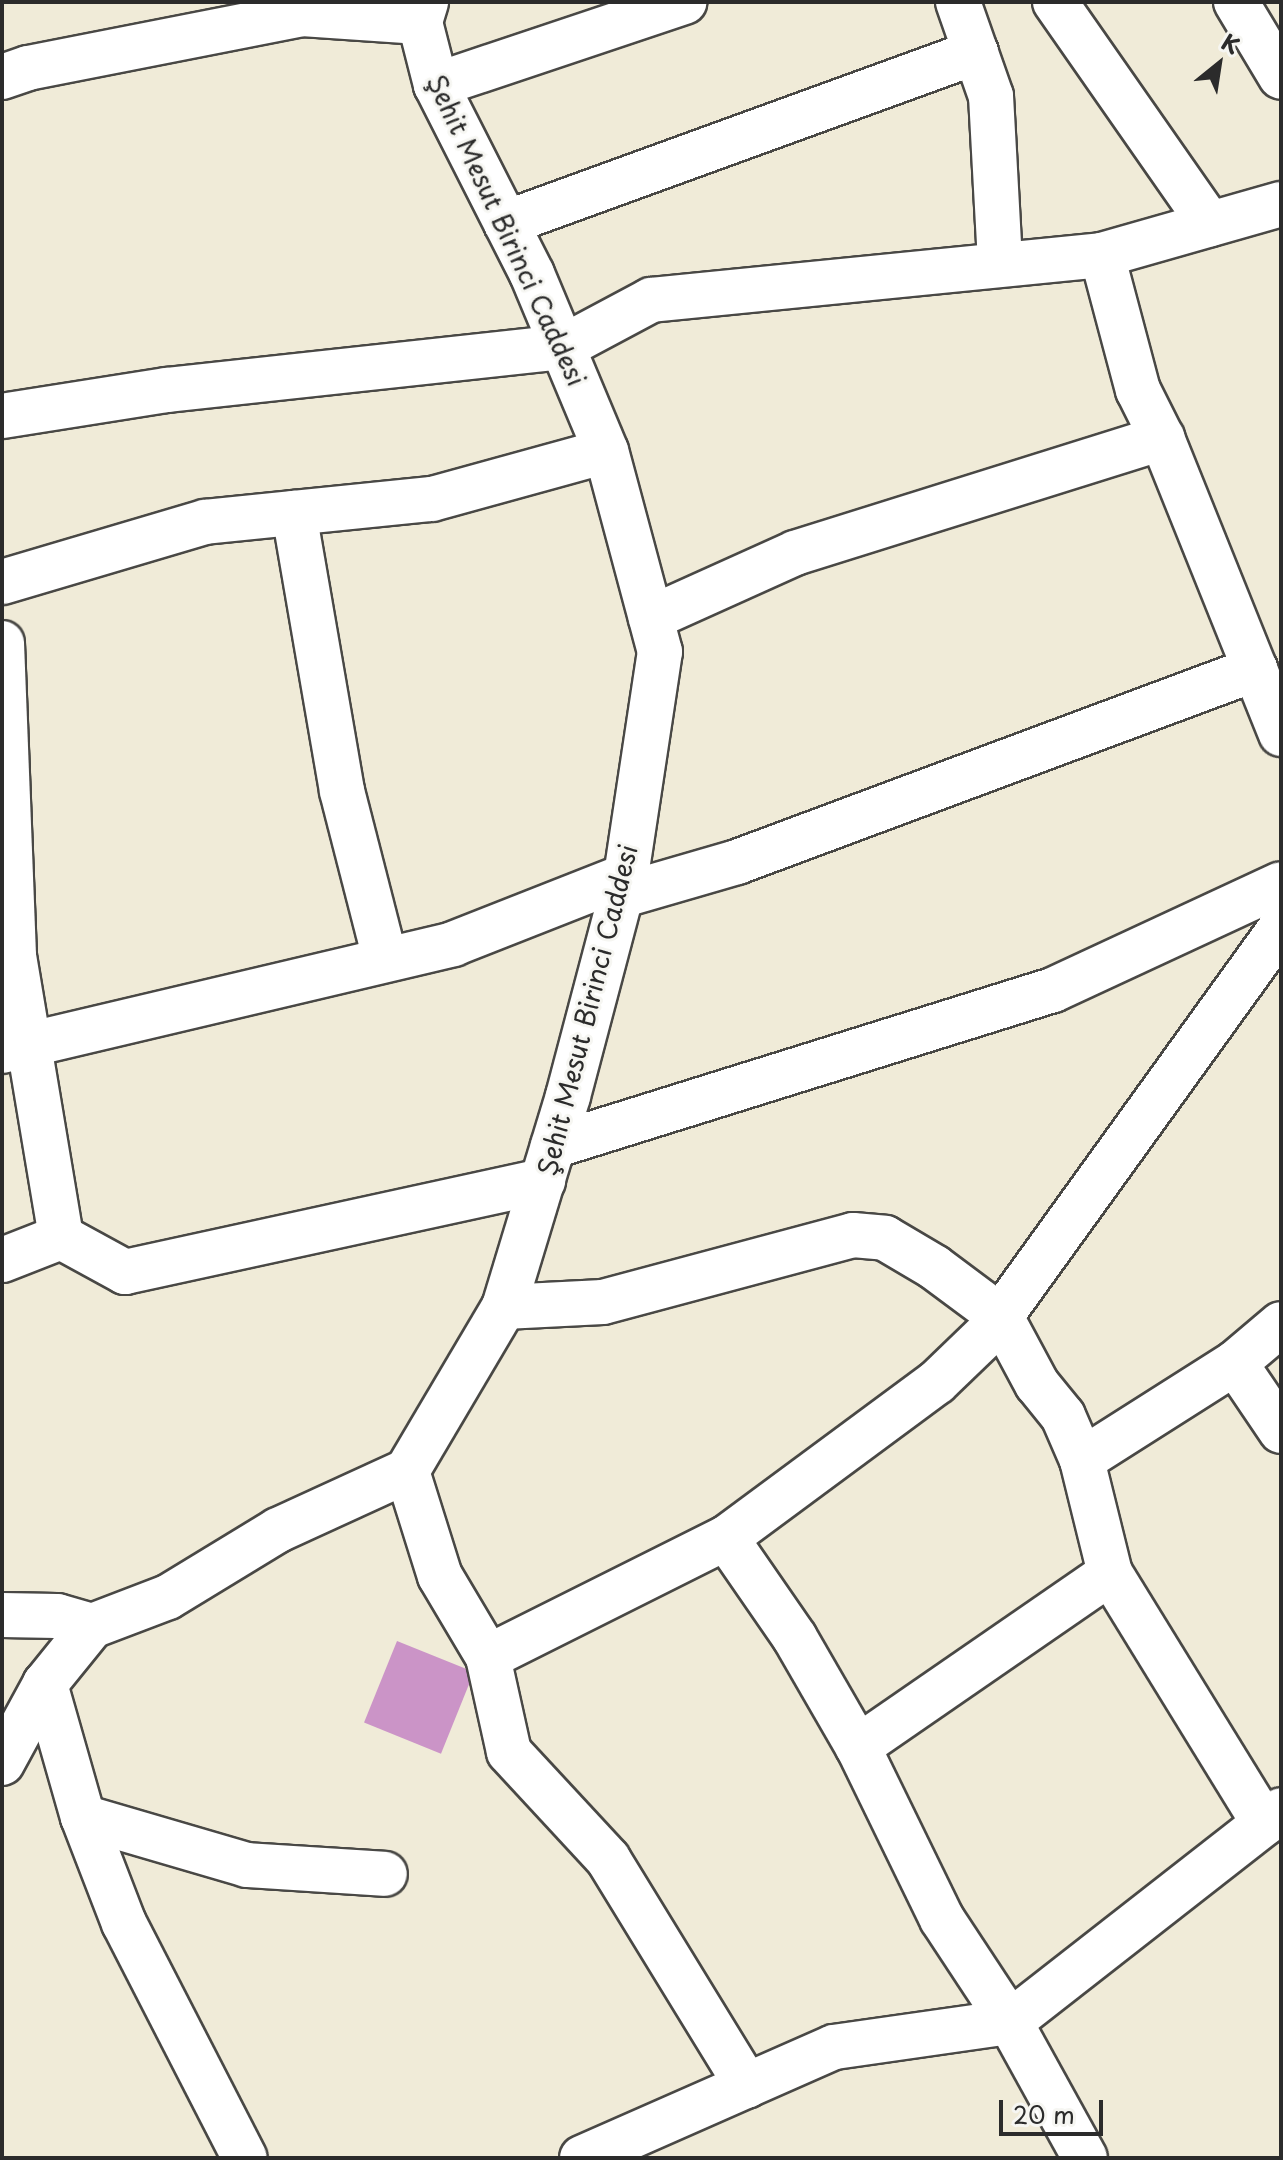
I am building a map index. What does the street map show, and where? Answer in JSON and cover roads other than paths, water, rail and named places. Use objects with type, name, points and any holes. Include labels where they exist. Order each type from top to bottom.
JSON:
[{"type":"street","points":[[436,85],[684,2]]},
{"type":"street","points":[[958,2],[991,96],[1000,263]]},
{"type":"street","points":[[1055,2],[1210,224]]},
{"type":"street","points":[[1236,2],[1281,77]]},
{"type":"street","points":[[2,77],[28,68],[302,14],[423,12]]},
{"type":"street","name":"Şehit Mesut Birinci Caddesi","points":[[407,1471],[504,1307],[548,1164],[623,886],[660,652],[606,451],[506,223],[436,85],[423,12]]},
{"type":"street","points":[[506,223],[976,52]]},
{"type":"street","points":[[2,416],[167,390],[563,347],[651,300],[1102,255],[1281,204]]},
{"type":"street","points":[[1102,255],[1138,390],[1162,438],[1281,734]]},
{"type":"street","points":[[651,618],[795,553],[1162,438]]},
{"type":"street","points":[[2,582],[205,522],[432,499],[606,451]]},
{"type":"street","points":[[294,513],[342,791],[385,959]]},
{"type":"street","points":[[2,643],[15,1046],[61,1237],[125,1272],[548,1164],[1053,990],[1281,884]]},
{"type":"street","points":[[15,1046],[453,944],[623,886],[737,862],[1255,669]]},
{"type":"street","points":[[488,1657],[726,1538],[937,1382],[1001,1317],[1281,927]]},
{"type":"street","points":[[504,1307],[603,1302],[853,1235],[885,1238],[1001,1317],[1037,1384],[1063,1416],[1082,1460],[1110,1573],[1272,1816],[1010,2022],[834,2047],[582,2158]]},
{"type":"street","points":[[2,1260],[61,1237]]},
{"type":"street","points":[[1082,1460],[1235,1363],[1281,1324]]},
{"type":"street","points":[[1235,1363],[1281,1431]]},
{"type":"street","points":[[2,1763],[45,1684],[92,1626],[168,1597],[278,1530],[407,1471],[440,1576],[488,1657],[509,1752],[608,1859],[747,2086]]},
{"type":"street","points":[[726,1538],[795,1638],[858,1747],[942,1919],[1010,2022],[1085,2158]]},
{"type":"street","points":[[858,1747],[1110,1573]]},
{"type":"street","points":[[2,1615],[57,1616],[92,1626]]},
{"type":"street","points":[[45,1684],[83,1817],[124,1923],[245,2158]]},
{"type":"street","points":[[83,1817],[247,1865],[385,1874]]}]
